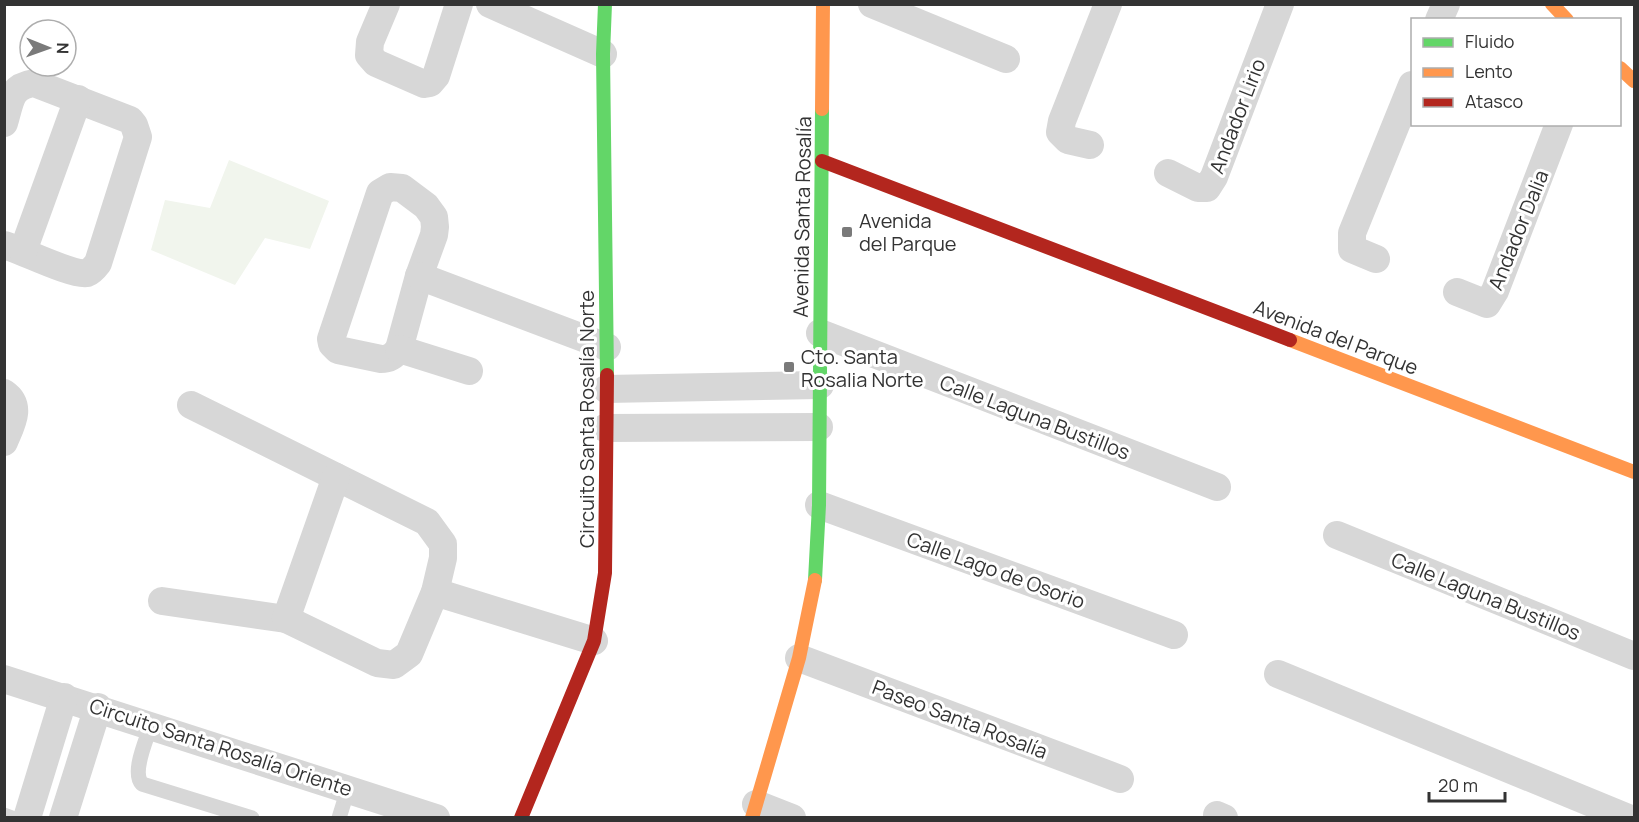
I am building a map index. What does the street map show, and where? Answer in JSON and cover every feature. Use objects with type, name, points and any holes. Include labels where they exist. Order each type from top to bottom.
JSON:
[{"type":"street","points":[[386,4],[370,42],[369,55],[376,63],[424,84],[430,83],[436,76],[459,4]]},
{"type":"street","points":[[490,4],[603,54]]},
{"type":"street","name":"Circuito Santa Rosalía Norte","points":[[521,818],[594,641],[605,573],[607,347],[603,54],[605,4]]},
{"type":"street","name":"Avenida Santa Rosalía","points":[[754,811],[799,658],[816,574],[819,504],[823,4]]},
{"type":"street","points":[[872,4],[1006,59]]},
{"type":"street","points":[[1090,145],[1068,140],[1060,132],[1062,121],[1108,4]]},
{"type":"street","name":"Andador Lirio","points":[[1168,173],[1198,188],[1207,188],[1214,177],[1280,4]]},
{"type":"street","points":[[1440,18],[1446,4]]},
{"type":"street","points":[[1552,4],[1565,18]]},
{"type":"street","points":[[1621,69],[1635,81]]},
{"type":"street","points":[[4,123],[14,93],[21,86],[34,83],[78,99],[130,120],[137,130],[138,137],[98,263],[88,272],[72,272],[14,248],[78,99]]},
{"type":"street","points":[[1376,259],[1352,249],[1352,233],[1411,90]]},
{"type":"street","name":"Andador Dalia","points":[[1457,292],[1487,304],[1495,291],[1558,126]]},
{"type":"street","name":"Avenida del Parque","points":[[822,161],[1635,472]]},
{"type":"street","points":[[390,188],[402,188],[426,206],[434,217],[434,235],[419,276],[399,349],[394,355],[381,359],[338,350],[332,344],[331,339],[380,193],[390,188]]},
{"type":"street","points":[[419,276],[607,347]]},
{"type":"street","name":"Calle Laguna Bustillos","points":[[820,333],[1217,487]]},
{"type":"street","points":[[399,349],[469,370]]},
{"type":"street","points":[[606,389],[820,385]]},
{"type":"street","points":[[4,393],[9,396],[15,409],[15,417],[4,442]]},
{"type":"street","points":[[162,601],[286,620],[376,663],[394,665],[409,654],[435,592],[443,558],[443,544],[427,522],[191,405]]},
{"type":"street","points":[[605,428],[819,427]]},
{"type":"street","points":[[286,620],[336,477]]},
{"type":"street","name":"Calle Lago de Osorio","points":[[819,504],[1174,634]]},
{"type":"street","name":"Calle Laguna Bustillos","points":[[1337,535],[1635,656]]},
{"type":"street","points":[[435,592],[594,641]]},
{"type":"street","name":"Paseo Santa Rosalía","points":[[799,658],[1120,779]]},
{"type":"street","points":[[1278,674],[1628,818]]},
{"type":"street","name":"Circuito Santa Rosalía Oriente","points":[[4,679],[152,724],[436,818]]},
{"type":"street","points":[[27,818],[64,697]]},
{"type":"street","points":[[63,818],[98,707]]},
{"type":"street","points":[[754,811],[792,818]]},
{"type":"lane","points":[[152,724],[138,768],[137,778],[142,784],[252,818]]},
{"type":"lane","points":[[339,818],[348,789]]},
{"type":"lane","points":[[4,815],[12,818]]},
{"type":"shaded area","points":[[229,160],[329,201],[310,249],[265,238],[235,285],[151,250],[165,200],[210,208]]},
{"type":"traffic: fast","points":[[605,4],[603,54],[607,375]]},
{"type":"traffic: fast","points":[[815,580],[819,505],[822,109]]},
{"type":"traffic: slow","points":[[822,109],[823,4]]},
{"type":"traffic: slow","points":[[1552,4],[1565,18]]},
{"type":"traffic: slow","points":[[1621,69],[1634,81]]},
{"type":"traffic: slow","points":[[1290,340],[1634,472]]},
{"type":"traffic: slow","points":[[752,818],[799,658],[815,580]]},
{"type":"traffic: jam","points":[[822,161],[1290,340]]},
{"type":"traffic: jam","points":[[521,818],[594,641],[605,573],[607,375]]},
{"type":"place","name":"Avenida del Parque","points":[[847,232]]},
{"type":"place","name":"Cto. Santa Rosalia Norte","points":[[789,367]]}]
